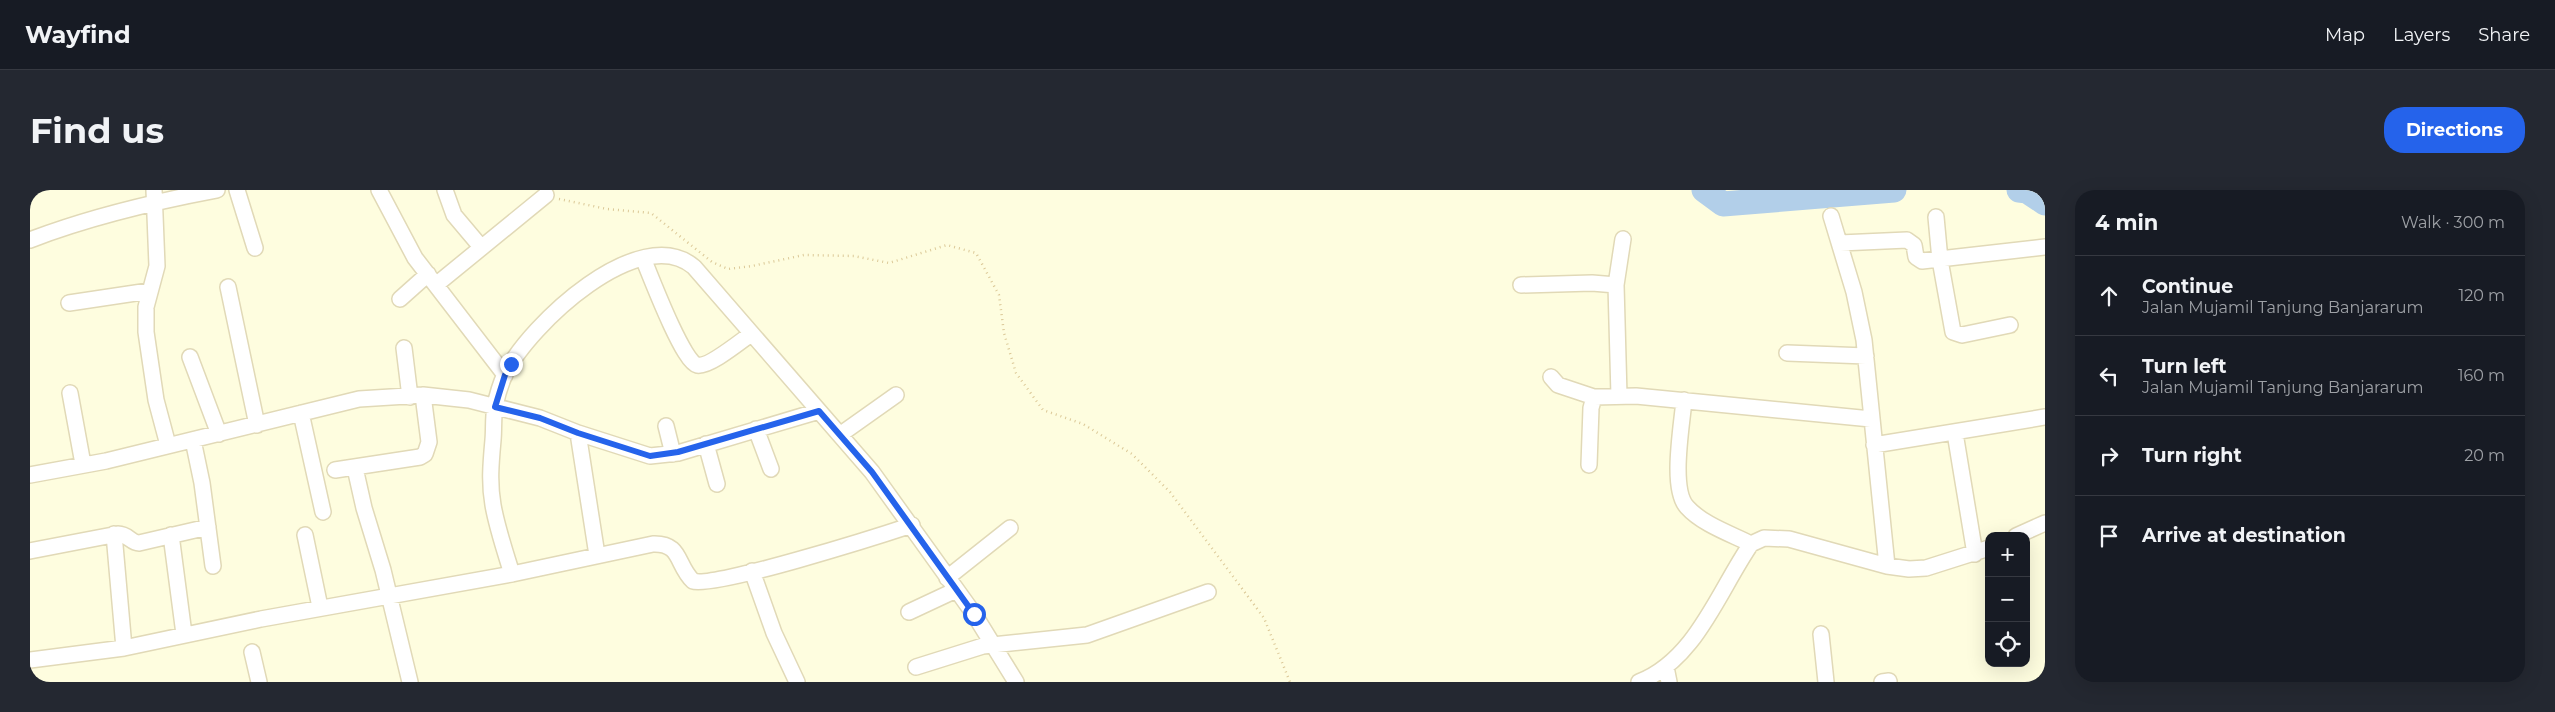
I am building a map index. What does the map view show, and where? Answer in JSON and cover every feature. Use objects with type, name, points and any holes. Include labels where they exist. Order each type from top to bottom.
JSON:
[{"type":"street","points":[[30,240],[155,196],[217,190]]},
{"type":"street","points":[[237,190],[255,248]]},
{"type":"street","points":[[379,190],[399,231],[415,258],[505,375]]},
{"type":"street","points":[[445,190],[454,215],[481,246]]},
{"type":"street","points":[[400,299],[481,246],[546,195]]},
{"type":"street","points":[[155,196],[157,266],[149,291],[146,316],[147,346],[156,400],[168,446]]},
{"type":"street","points":[[1831,216],[1854,292],[1866,356],[1887,566]]},
{"type":"street","points":[[1936,217],[1940,260],[1953,332],[1962,336],[2010,325]]},
{"type":"street","points":[[1618,396],[1616,285],[1623,239]]},
{"type":"street","points":[[1840,243],[1907,240],[1914,245],[1916,257],[1922,261],[2045,247]]},
{"type":"street","points":[[512,574],[493,504],[490,477],[495,407],[505,375],[530,340],[566,302],[588,284],[643,258],[671,255],[688,262],[841,434],[912,526],[994,646],[1016,682]]},
{"type":"street","points":[[643,258],[668,318],[684,350],[694,364],[700,365],[708,362],[751,334]]},
{"type":"street","points":[[1521,286],[1592,283],[1616,285]]},
{"type":"street","points":[[228,286],[257,425]]},
{"type":"street","points":[[69,302],[149,291]]},
{"type":"street","points":[[335,470],[355,468],[425,454],[429,447],[404,348]]},
{"type":"street","points":[[1787,353],[1866,356]]},
{"type":"street","points":[[190,357],[219,434]]},
{"type":"street","points":[[1551,377],[1558,385],[1594,397],[1618,396],[1684,400],[1871,419]]},
{"type":"street","points":[[70,393],[83,464]]},
{"type":"street","points":[[841,434],[896,394]]},
{"type":"street","points":[[30,474],[168,446],[359,399],[416,396],[470,400],[540,418],[643,455],[673,454],[819,411]]},
{"type":"street","points":[[1589,464],[1594,397]]},
{"type":"street","points":[[1684,400],[1679,472],[1680,497],[1694,514],[1751,544]]},
{"type":"street","points":[[300,413],[323,512]]},
{"type":"street","points":[[1874,445],[2045,417]]},
{"type":"street","points":[[666,426],[673,454]]},
{"type":"street","points":[[756,429],[771,469]]},
{"type":"street","points":[[578,433],[597,555]]},
{"type":"street","points":[[1640,682],[1666,667],[1688,643],[1717,601],[1751,544],[1764,538],[1789,539],[1887,566],[1909,569],[1926,568],[1982,551],[1955,433]]},
{"type":"street","points":[[193,440],[213,566]]},
{"type":"street","points":[[706,444],[717,484]]},
{"type":"street","points":[[355,468],[410,682]]},
{"type":"street","points":[[2025,532],[2045,523]]},
{"type":"street","points":[[30,660],[124,648],[320,607],[512,574],[597,555],[661,544],[672,548],[689,576],[697,582],[714,581],[912,526]]},
{"type":"street","points":[[30,552],[114,534],[125,534],[137,543],[208,527]]},
{"type":"street","points":[[909,612],[952,584],[1010,528]]},
{"type":"street","points":[[114,534],[124,648]]},
{"type":"street","points":[[171,535],[184,634]]},
{"type":"street","points":[[305,535],[320,607]]},
{"type":"street","points":[[752,571],[774,634],[797,682]]},
{"type":"street","points":[[916,667],[983,646],[1087,635],[1208,592]]},
{"type":"street","points":[[1821,634],[1826,682]]},
{"type":"street","points":[[252,652],[260,682]]},
{"type":"street","points":[[1666,667],[1669,682]]},
{"type":"path","points":[[546,195],[569,202],[607,209],[651,213],[712,262],[728,268],[752,266],[804,255],[854,256],[889,263],[947,244],[976,253],[999,295],[1004,333],[1016,373],[1021,380],[1043,410],[1083,424],[1132,454],[1170,492],[1264,618],[1290,682]]},
{"type":"waterway","points":[[1704,190],[1723,204],[1894,190]]},
{"type":"waterway","points":[[2019,190],[2027,191],[2045,203]]},
{"type":"route","points":[[511,364],[505,375],[495,407],[560,424],[578,433],[643,455],[673,454],[819,411],[841,434],[872,472],[974,614]]}]
